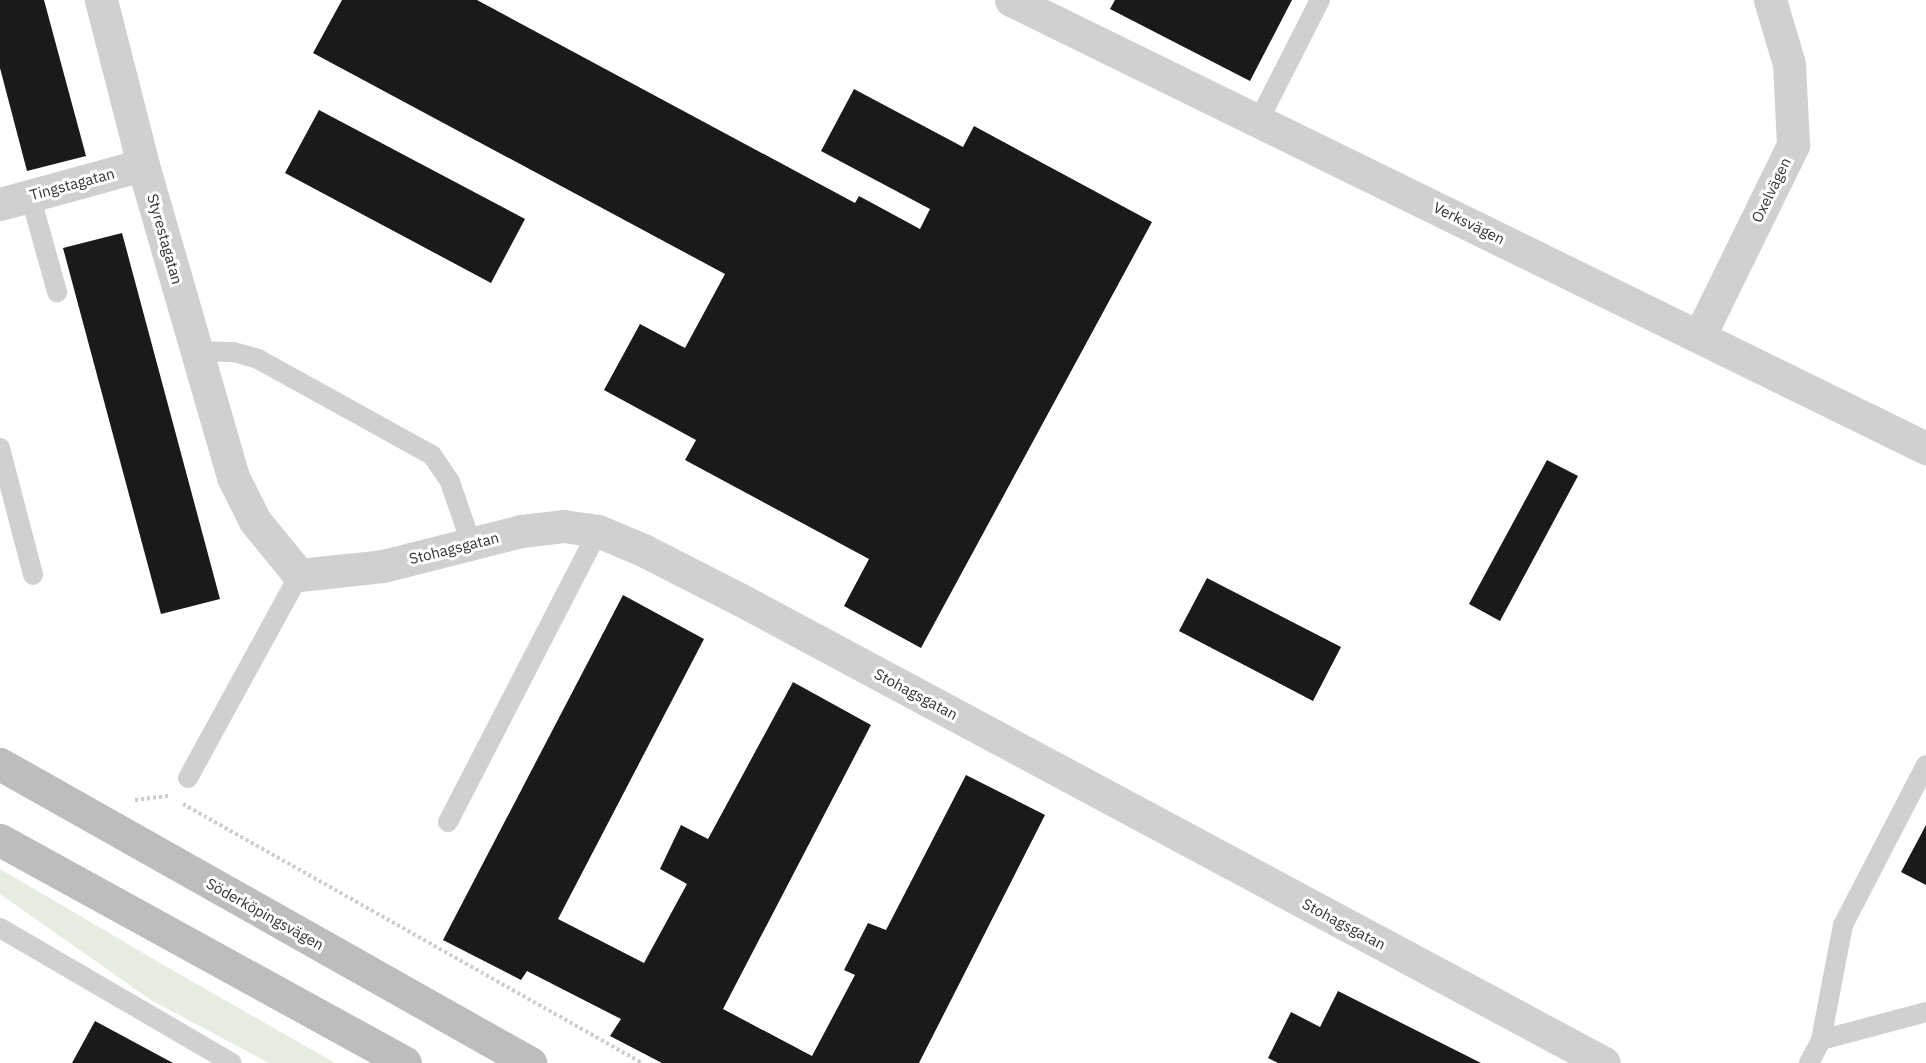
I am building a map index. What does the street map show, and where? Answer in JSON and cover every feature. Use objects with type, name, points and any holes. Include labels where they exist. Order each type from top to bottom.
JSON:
[{"type":"main road","name":"Söderköpingsvägen","points":[[0,764],[530,1063]]},
{"type":"main road","points":[[0,840],[405,1063]]},
{"type":"street","name":"Styrestagatan","points":[[101,0],[143,165],[233,477],[255,521],[299,575]]},
{"type":"street","name":"Verksvägen","points":[[1011,0],[1700,335],[1926,448]]},
{"type":"street","name":"Oxelvägen","points":[[1700,335],[1793,145],[1789,64],[1770,0]]},
{"type":"street","name":"Tingstagatan","points":[[15,200],[143,165]]},
{"type":"street","name":"Stohagsgatan","points":[[299,575],[383,566],[471,543],[563,526],[598,531],[643,550],[741,600],[1604,1063]]},
{"type":"lane","points":[[1259,120],[1320,0]]},
{"type":"lane","points":[[15,200],[57,292]]},
{"type":"lane","points":[[197,351],[234,352],[258,359],[432,454],[450,482],[471,543]]},
{"type":"lane","points":[[0,447],[33,575]]},
{"type":"lane","points":[[448,822],[598,531]]},
{"type":"lane","points":[[188,778],[299,575]]},
{"type":"lane","points":[[1809,1063],[1821,1040],[1844,925],[1926,765]]},
{"type":"lane","points":[[0,928],[232,1063]]},
{"type":"lane","points":[[1821,1040],[1926,1012]]},
{"type":"path","points":[[130,799],[138,801],[169,796],[642,1063]]},
{"type":"shaded area","points":[[0,869],[335,1063],[269,1063],[151,1000],[0,894]]},
{"type":"building","points":[[0,0],[44,0],[86,156],[27,171],[0,68]]},
{"type":"building","points":[[342,0],[477,0],[855,203],[859,196],[920,229],[930,209],[821,151],[854,89],[963,147],[974,126],[1152,222],[921,648],[844,606],[869,559],[685,460],[696,440],[604,390],[640,324],[685,348],[725,274],[313,53]]},
{"type":"building","points":[[1115,0],[1292,0],[1250,81],[1110,9]]},
{"type":"building","points":[[319,110],[525,219],[491,283],[285,173]]},
{"type":"building","points":[[122,233],[220,599],[161,614],[63,248]]},
{"type":"building","points":[[1547,460],[1578,476],[1500,621],[1469,604]]},
{"type":"building","points":[[1207,578],[1341,647],[1313,701],[1179,631]]},
{"type":"building","points":[[623,595],[704,639],[558,919],[644,963],[687,884],[660,869],[681,825],[708,839],[793,682],[871,725],[723,1009],[812,1056],[855,975],[844,970],[868,923],[886,930],[966,775],[1045,815],[919,1063],[662,1063],[610,1036],[621,1019],[527,971],[521,980],[443,940]]},
{"type":"building","points":[[1926,825],[1926,885],[1901,872]]},
{"type":"building","points":[[1338,991],[1481,1063],[1278,1063],[1268,1058],[1291,1012],[1320,1027]]},
{"type":"building","points":[[95,1021],[173,1063],[72,1063]]}]
